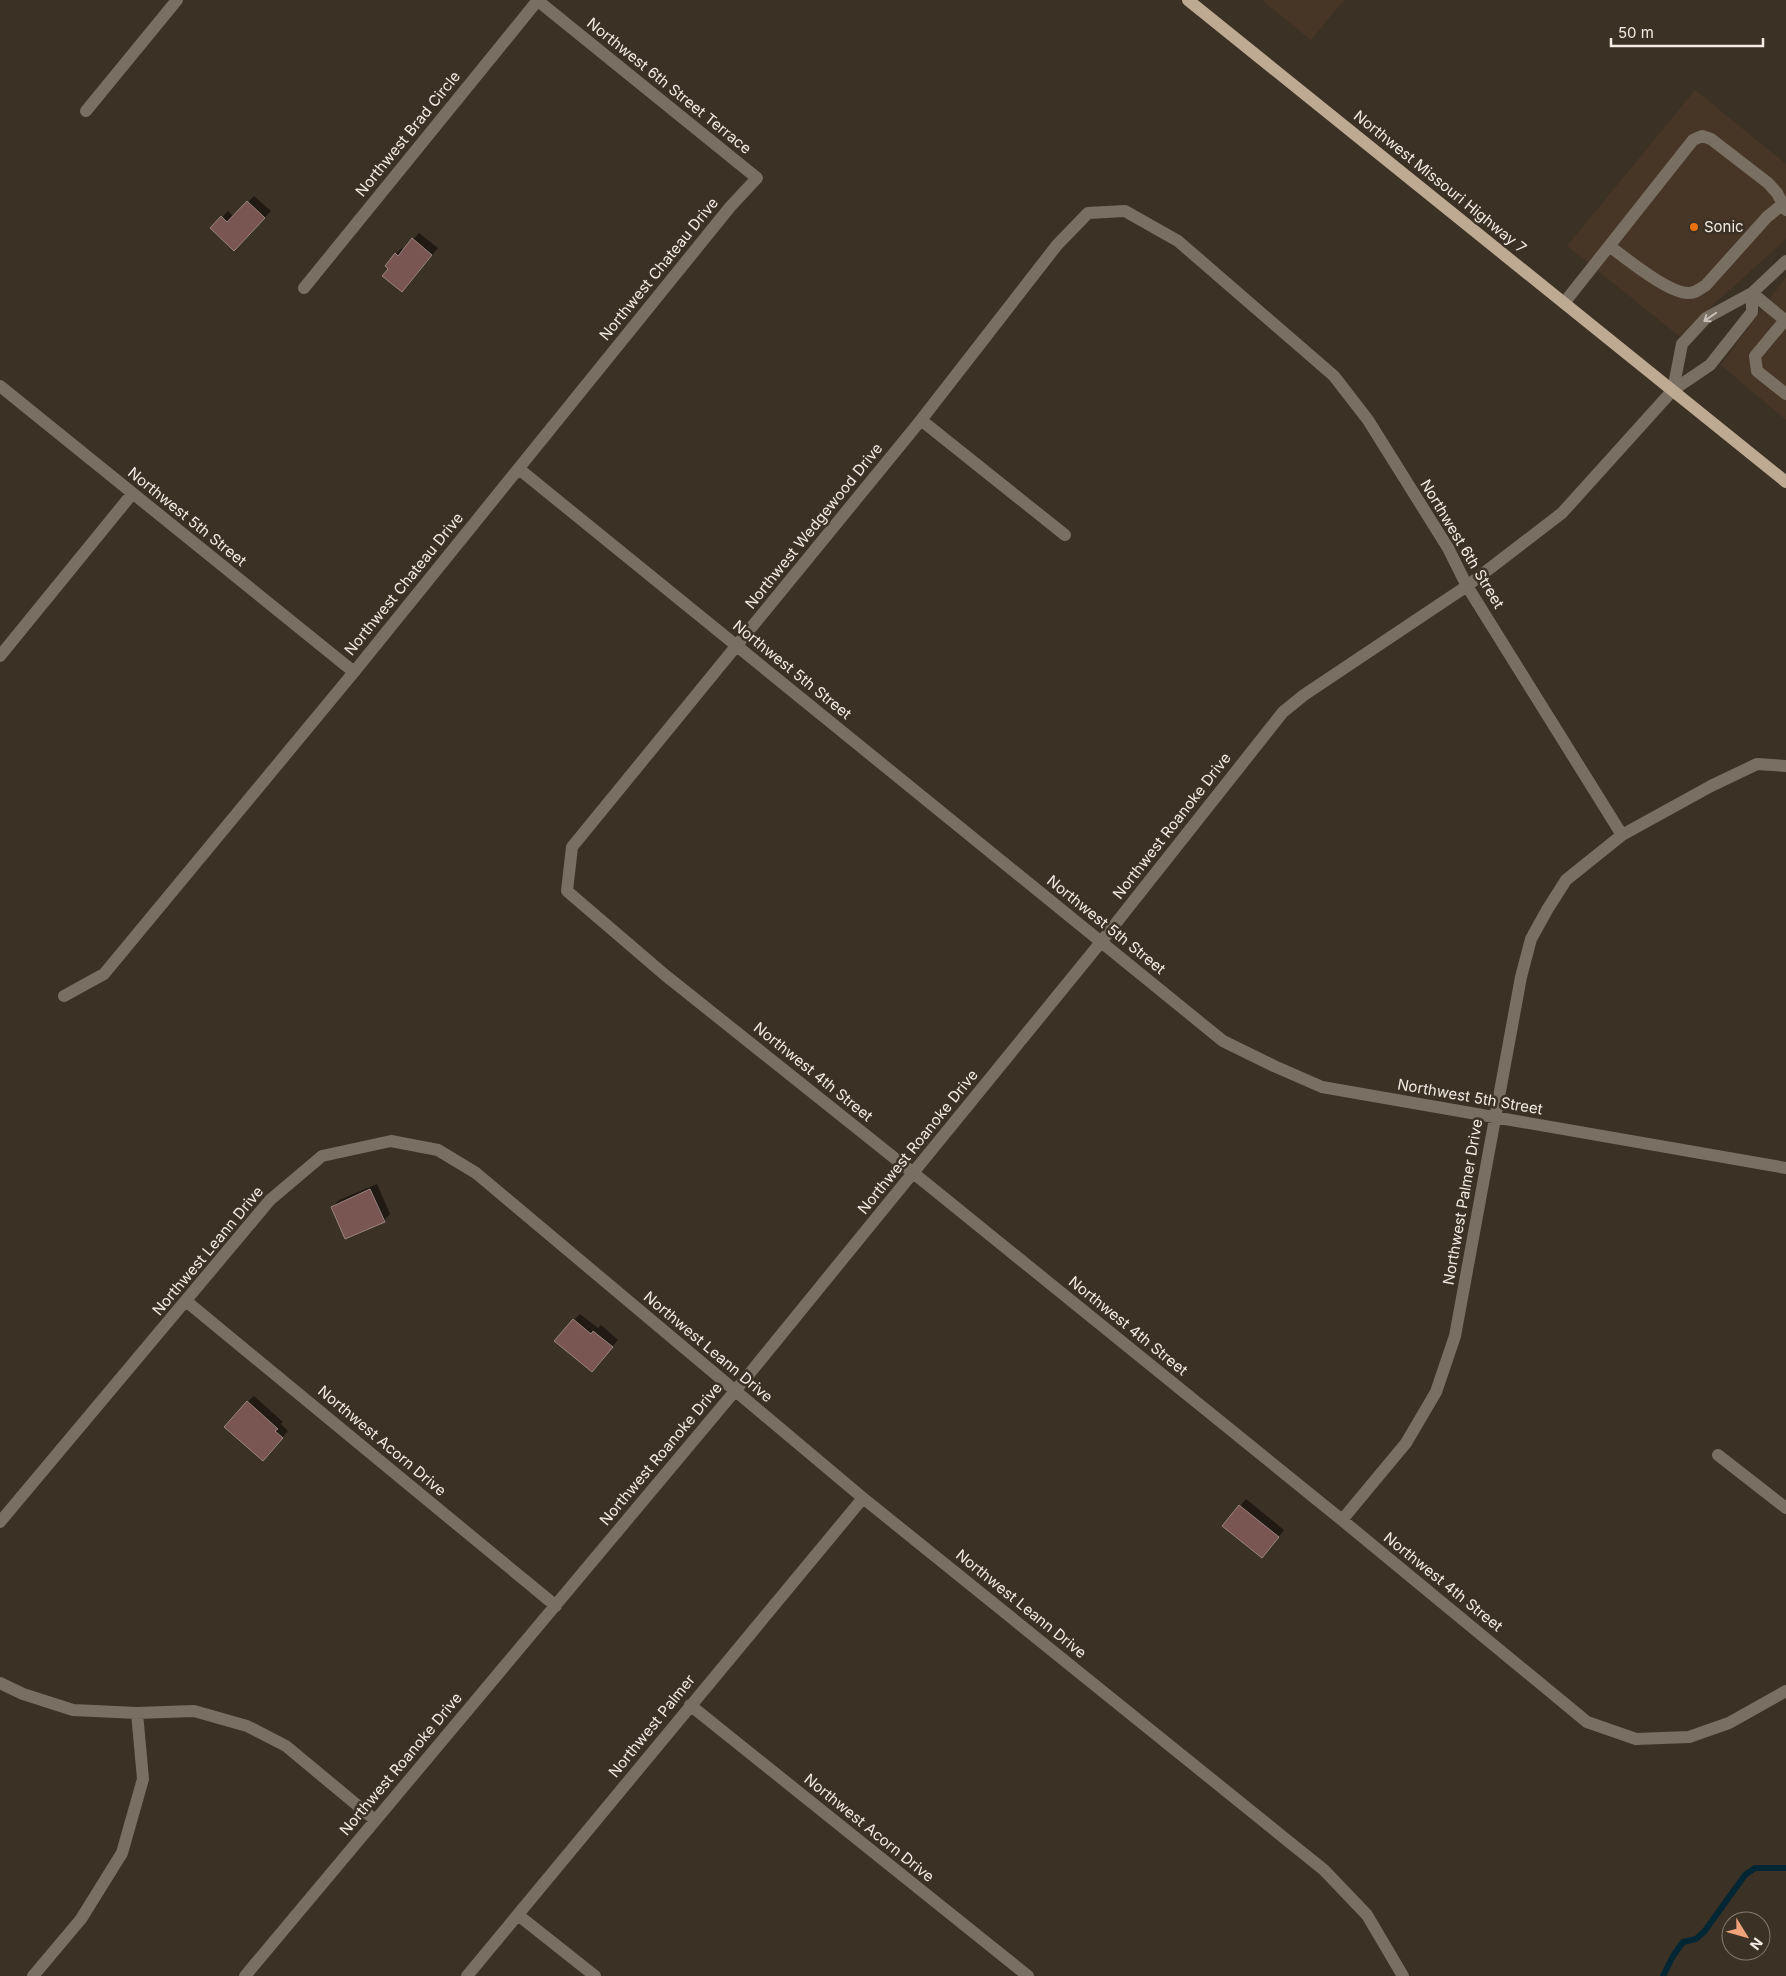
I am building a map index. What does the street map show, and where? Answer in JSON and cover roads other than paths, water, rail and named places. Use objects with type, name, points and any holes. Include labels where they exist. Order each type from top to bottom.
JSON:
[{"type":"main road","name":"Northwest Missouri Highway 7","points":[[1188,0],[1786,482]]},
{"type":"street","points":[[86,111],[177,0]]},
{"type":"street","name":"Northwest 6th Street Terrace","points":[[537,0],[757,178]]},
{"type":"street","name":"Northwest Brad Circle","points":[[304,288],[537,0]]},
{"type":"street","points":[[1564,302],[1693,140],[1702,136],[1711,139],[1768,183],[1777,193],[1784,207],[1767,217],[1706,284],[1695,293],[1686,294],[1664,284],[1609,246]]},
{"type":"street","name":"Northwest Chateau Drive","points":[[64,996],[104,974],[354,672],[724,214],[757,178]]},
{"type":"street","name":"Northwest 6th Street","points":[[1088,213],[1125,210],[1178,241],[1334,376],[1368,420],[1448,548],[1467,586],[1622,835]]},
{"type":"street","name":"Northwest Wedgewood Drive","points":[[567,891],[572,847],[921,420],[1057,245],[1088,213]]},
{"type":"street","points":[[1673,390],[1682,344],[1706,318],[1752,293],[1786,261]]},
{"type":"street","points":[[1752,293],[1786,320],[1755,356],[1757,371],[1786,394]]},
{"type":"street","name":"Northwest Roanoke Drive","points":[[245,1976],[735,1391],[1101,942],[1284,712],[1304,695],[1467,586],[1562,513],[1673,390],[1710,365],[1752,312],[1752,293]]},
{"type":"street","name":"Northwest 5th Street","points":[[0,386],[354,672]]},
{"type":"street","points":[[921,420],[1064,536]]},
{"type":"street","name":"Northwest 5th Street","points":[[519,469],[1223,1040],[1274,1066],[1322,1087],[1786,1168]]},
{"type":"street","points":[[0,656],[132,494]]},
{"type":"street","points":[[1622,835],[1757,764],[1786,766]]},
{"type":"street","name":"Northwest Palmer Drive","points":[[1342,1520],[1406,1443],[1436,1392],[1456,1336],[1521,977],[1531,939],[1566,880],[1622,835]]},
{"type":"street","name":"Northwest 4th Street","points":[[567,891],[665,975],[914,1173],[1342,1520],[1587,1722],[1636,1739],[1688,1737],[1728,1723],[1786,1691]]},
{"type":"street","name":"Northwest Leann Drive","points":[[0,1522],[270,1200],[322,1156],[391,1141],[438,1150],[476,1173],[863,1498],[1324,1870],[1367,1915],[1403,1976]]},
{"type":"street","name":"Northwest Acorn Drive","points":[[186,1300],[556,1606]]},
{"type":"street","points":[[1718,1454],[1786,1508]]},
{"type":"street","name":"Northwest Palmer","points":[[467,1976],[863,1498]]},
{"type":"street","points":[[0,1683],[23,1694],[73,1710],[137,1714],[194,1711],[247,1726],[286,1746],[375,1820]]},
{"type":"street","name":"Northwest Acorn Drive","points":[[690,1705],[1028,1976]]},
{"type":"street","points":[[33,1976],[81,1919],[122,1853],[143,1779],[137,1714]]},
{"type":"street","points":[[518,1915],[595,1976]]},
{"type":"waterway","points":[[1663,1976],[1673,1956],[1683,1942],[1696,1939],[1704,1932],[1745,1875],[1755,1868],[1786,1868]]},
{"type":"place","name":"Sonic","points":[[1694,227]]}]
